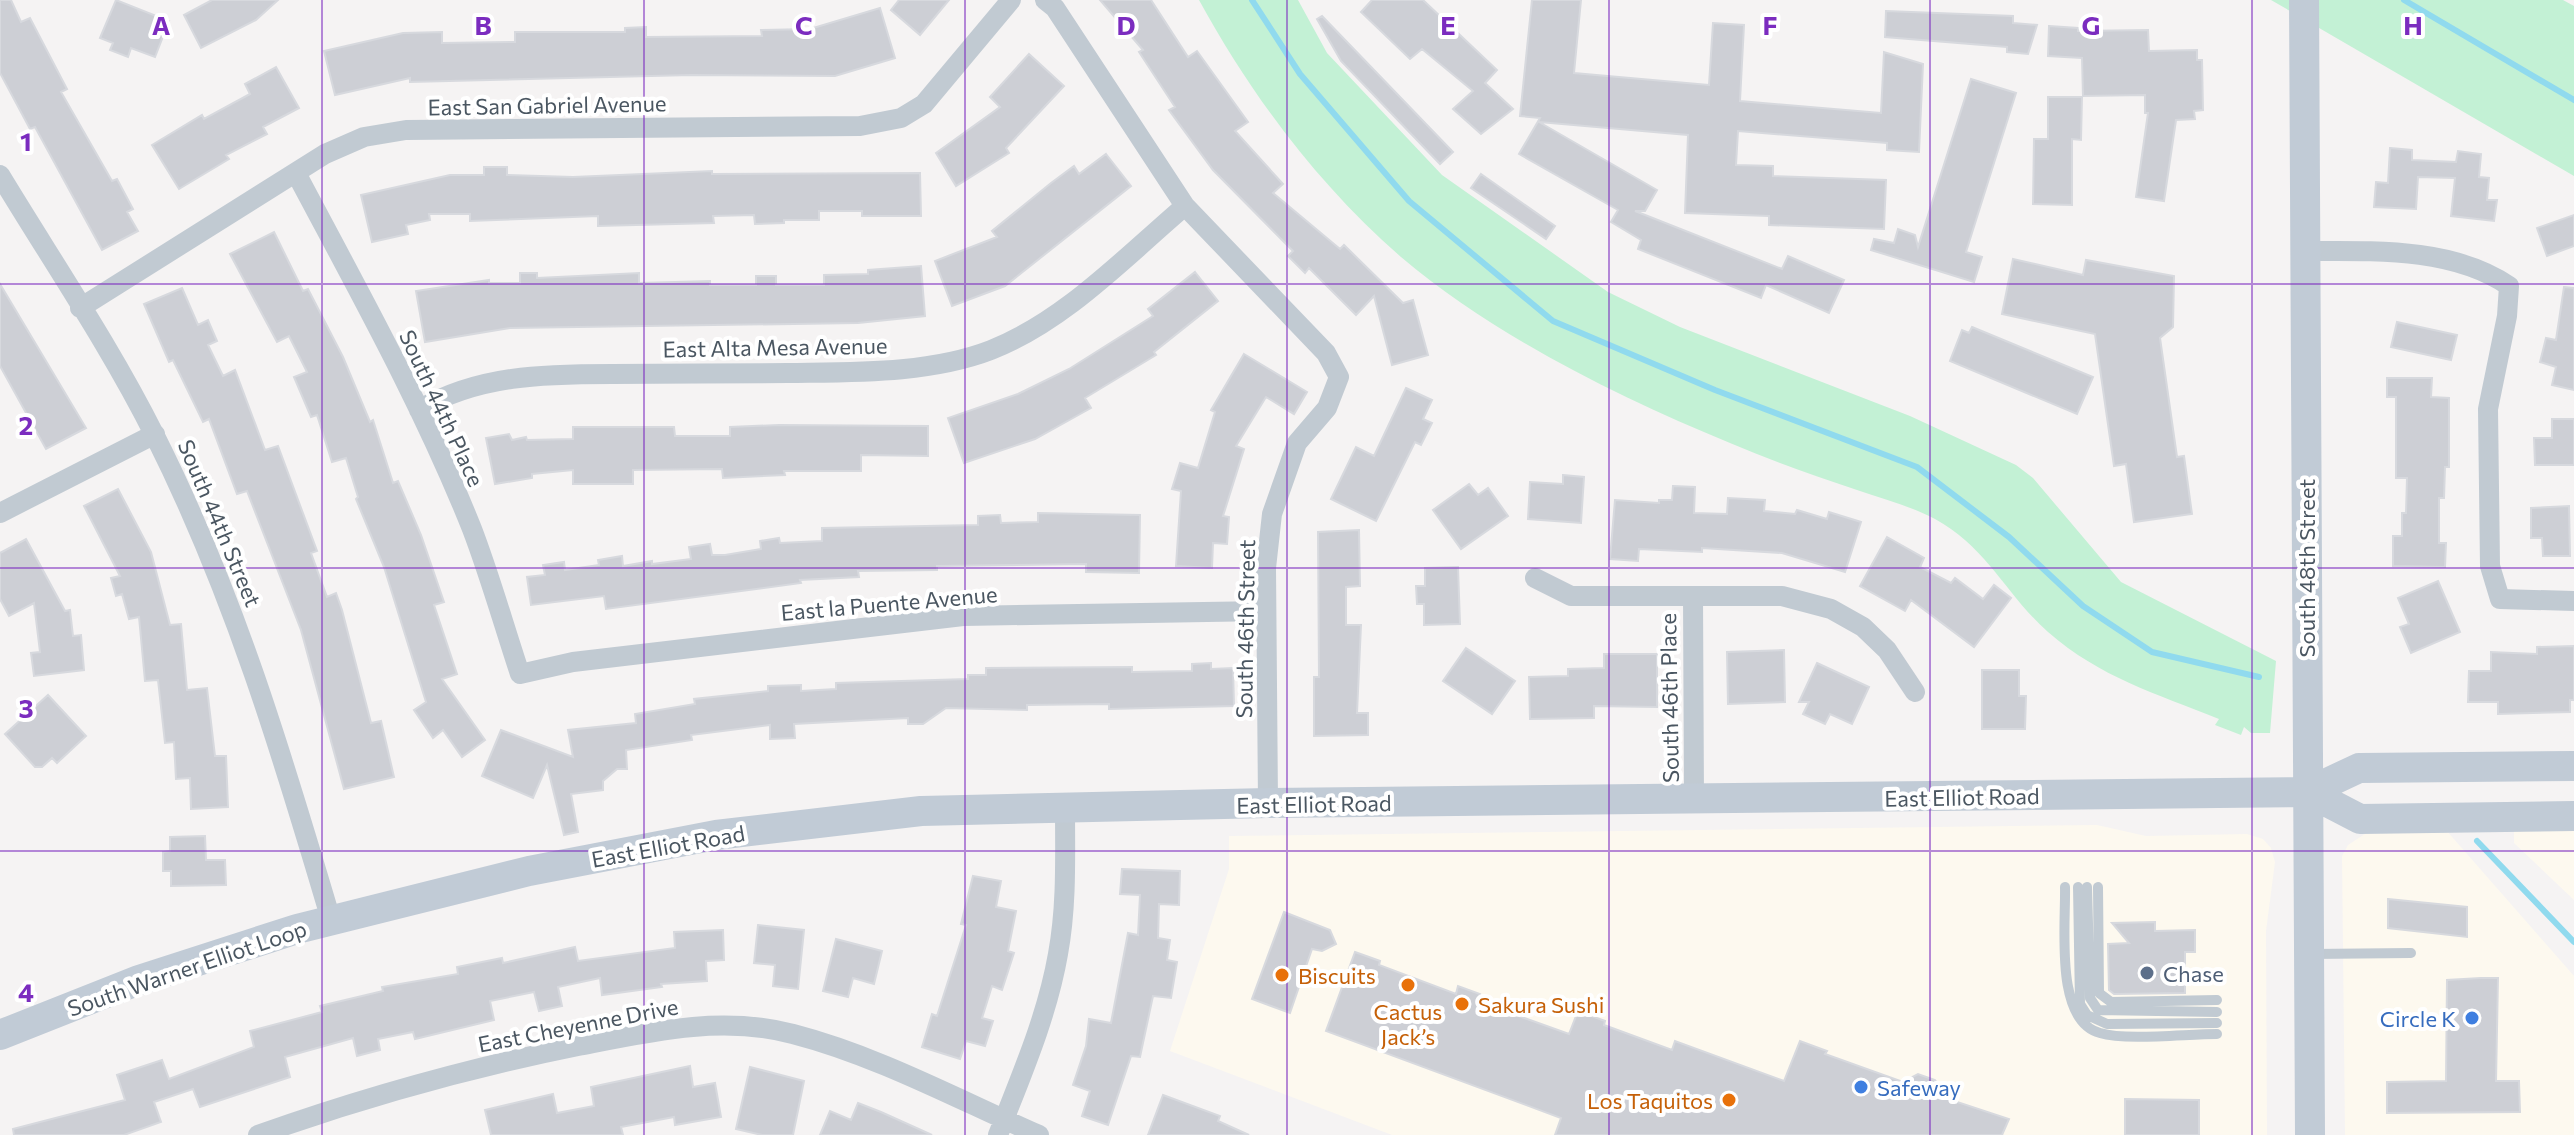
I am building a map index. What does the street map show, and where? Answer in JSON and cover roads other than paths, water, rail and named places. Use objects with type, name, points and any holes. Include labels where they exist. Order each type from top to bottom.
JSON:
[{"type":"main road","name":"South 48th Street","points":[[2304,0],[2310,1135]]},
{"type":"main road","name":"East Elliot Road","points":[[331,920],[529,871],[716,835],[921,811],[1268,803],[2308,792],[2359,768],[2574,766]]},
{"type":"main road","name":"East Elliot Road","points":[[2308,792],[2360,819],[2574,816]]},
{"type":"main road","name":"South Warner Elliot Loop","points":[[0,1035],[139,980],[331,920]]},
{"type":"street","name":"East San Gabriel Avenue","points":[[80,308],[325,154],[364,137],[406,130],[860,126],[901,118],[924,104],[1011,0]]},
{"type":"street","points":[[1045,0],[1055,8],[1185,206]]},
{"type":"street","name":"South 44th Place","points":[[296,173],[419,410],[472,530],[520,674]]},
{"type":"street","name":"South 44th Street","points":[[0,175],[155,434],[254,667],[331,920]]},
{"type":"street","name":"South 46th Street","points":[[1185,206],[1326,353],[1339,377],[1327,408],[1297,443],[1280,484],[1270,527],[1266,611],[1268,803]]},
{"type":"street","name":"East Alta Mesa Avenue","points":[[419,410],[446,394],[491,382],[550,374],[866,372],[940,362],[991,350],[1060,311],[1185,206]]},
{"type":"street","points":[[2305,251],[2396,252],[2486,271],[2509,286],[2507,316],[2488,409],[2490,566],[2500,599],[2574,601]]},
{"type":"street","points":[[0,513],[155,434]]},
{"type":"street","points":[[1535,578],[1571,596],[1782,596],[1831,609],[1863,627],[1887,650],[1915,692]]},
{"type":"street","name":"South 46th Place","points":[[1693,596],[1694,800]]},
{"type":"street","name":"East la Puente Avenue","points":[[520,674],[588,660],[963,616],[1266,611]]},
{"type":"street","points":[[1001,1127],[1045,1010],[1058,953],[1064,900],[1065,806]]},
{"type":"street","name":"East Cheyenne Drive","points":[[258,1135],[331,1109],[508,1060],[663,1029],[732,1025],[792,1034],[852,1054],[1001,1127],[1039,1135]]},
{"type":"lane","points":[[2065,887],[2068,992],[2073,1013],[2082,1024],[2105,1035],[2217,1017]]},
{"type":"lane","points":[[2088,887],[2102,998],[2111,1002],[2217,1017],[2107,1024],[2087,1015],[2080,1004],[2088,887]]},
{"type":"lane","points":[[2309,954],[2411,953]]},
{"type":"waterway","points":[[1252,0],[1300,74],[1409,201],[1553,321],[1715,390],[1917,467],[2009,537],[2083,606],[2152,652],[2259,677]]},
{"type":"waterway","points":[[2404,0],[2574,100]]},
{"type":"waterway","points":[[2477,841],[2574,942]]},
{"type":"place","name":"Chase","points":[[2147,973]]},
{"type":"place","name":"Biscuits","points":[[1282,975]]},
{"type":"place","name":"Cactus Jack’s","points":[[1408,985]]},
{"type":"place","name":"Sakura Sushi","points":[[1462,1004]]},
{"type":"place","name":"Circle K","points":[[2472,1018]]},
{"type":"place","name":"Safeway","points":[[1861,1087]]},
{"type":"place","name":"Los Taquitos","points":[[1729,1100]]}]
